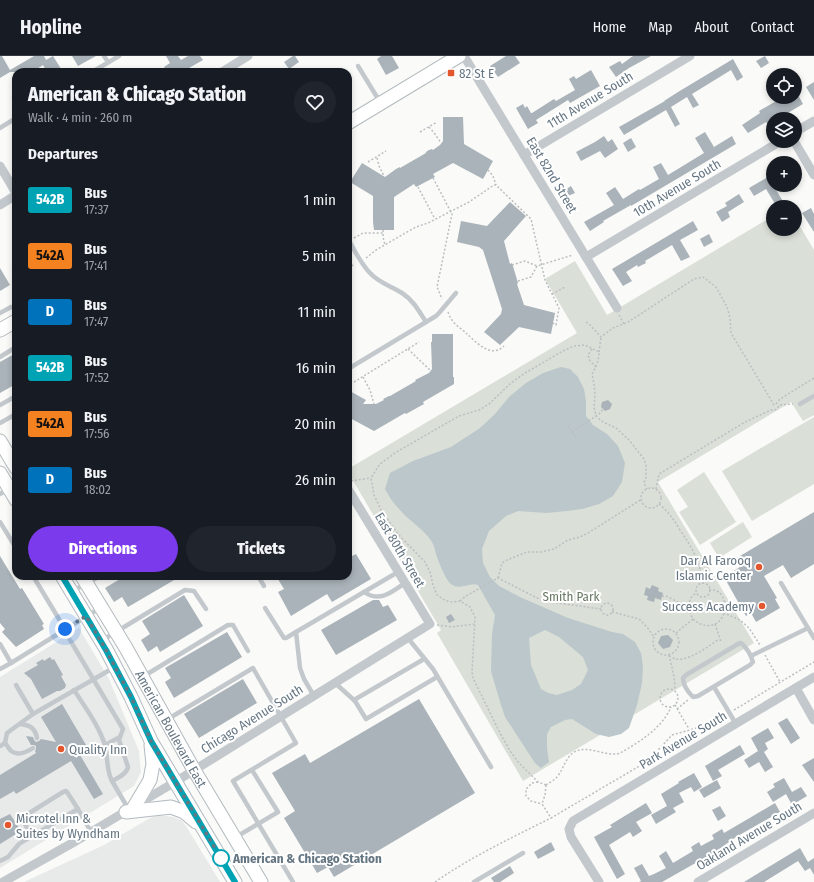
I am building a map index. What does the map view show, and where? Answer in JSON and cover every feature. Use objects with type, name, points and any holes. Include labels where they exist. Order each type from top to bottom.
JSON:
[{"type":"main road","points":[[352,121],[459,56]]},
{"type":"main road","points":[[0,330],[12,322]]},
{"type":"main road","points":[[0,441],[12,461]]},
{"type":"main road","points":[[0,473],[8,489]]},
{"type":"main road","name":"American Boulevard East","points":[[64,580],[115,667],[131,697],[151,741],[235,882]]},
{"type":"main road","name":"American Boulevard East","points":[[84,580],[116,632],[194,770],[261,882]]},
{"type":"main road","points":[[130,809],[150,780],[153,764],[151,741]]},
{"type":"main road","points":[[130,809],[171,807],[184,812],[202,826]]},
{"type":"street","points":[[228,68],[248,56]]},
{"type":"street","name":"East 82nd Street","points":[[464,56],[586,257],[617,311]]},
{"type":"street","name":"11th Avenue South","points":[[524,155],[690,56]]},
{"type":"street","points":[[802,128],[814,121]]},
{"type":"street","name":"10th Avenue South","points":[[586,257],[769,148]]},
{"type":"street","points":[[798,148],[814,174]]},
{"type":"street","points":[[0,166],[12,187]]},
{"type":"street","points":[[0,205],[12,197]]},
{"type":"street","name":"East 80th Street","points":[[352,497],[430,624]]},
{"type":"street","name":"Chicago Avenue South","points":[[3,882],[175,782],[430,624]]},
{"type":"street","name":"Park Avenue South","points":[[599,882],[569,829],[573,821],[814,677]]},
{"type":"street","points":[[796,688],[814,720]]},
{"type":"street","name":"Oakland Avenue South","points":[[698,882],[814,813]]},
{"type":"lane","points":[[104,56],[108,62]]},
{"type":"lane","points":[[98,68],[119,56]]},
{"type":"lane","points":[[358,66],[381,104]]},
{"type":"lane","points":[[0,128],[12,120]]},
{"type":"lane","points":[[352,245],[370,273],[375,278],[408,297],[426,322]]},
{"type":"lane","points":[[352,367],[436,316],[456,293]]},
{"type":"lane","points":[[0,313],[12,307]]},
{"type":"lane","points":[[0,357],[12,350]]},
{"type":"lane","points":[[800,404],[814,396]]},
{"type":"lane","points":[[0,405],[12,398]]},
{"type":"lane","points":[[0,423],[12,416]]},
{"type":"lane","points":[[0,522],[12,542]]},
{"type":"lane","points":[[265,608],[284,638],[286,638],[398,572]]},
{"type":"lane","points":[[35,580],[65,629]]},
{"type":"lane","points":[[72,592],[84,580]]},
{"type":"lane","points":[[260,580],[264,586]]},
{"type":"lane","points":[[364,592],[369,596],[383,597],[405,583]]},
{"type":"lane","points":[[781,583],[814,638]]},
{"type":"lane","points":[[101,641],[185,590],[194,591],[206,609]]},
{"type":"lane","points":[[0,669],[101,607]]},
{"type":"lane","points":[[142,677],[228,625],[233,625],[248,651]]},
{"type":"lane","points":[[751,656],[808,628]]},
{"type":"lane","points":[[296,632],[300,668],[304,679],[314,696]]},
{"type":"lane","points":[[407,638],[437,677],[491,767]]},
{"type":"lane","points":[[70,640],[122,727],[123,732],[119,740],[128,770],[112,781]]},
{"type":"lane","points":[[741,643],[745,646],[753,662],[714,687],[698,696],[693,697],[689,694],[682,678],[741,643]]},
{"type":"lane","points":[[0,644],[11,663]]},
{"type":"lane","points":[[354,700],[424,659]]},
{"type":"lane","points":[[0,746],[5,743],[7,733],[33,714],[115,667]]},
{"type":"lane","points":[[166,719],[253,668],[296,743],[233,781],[293,882]]},
{"type":"lane","points":[[335,683],[354,700],[366,719],[437,677]]},
{"type":"lane","points":[[16,685],[33,714]]},
{"type":"lane","points":[[714,687],[736,724]]},
{"type":"lane","points":[[74,690],[100,733],[105,746],[109,775],[130,809]]},
{"type":"lane","points":[[20,724],[26,725],[33,729],[37,738]]},
{"type":"lane","points":[[105,746],[120,737]]},
{"type":"lane","points":[[5,743],[11,751],[16,753],[27,752],[33,748]]},
{"type":"lane","points":[[235,838],[278,812],[252,770]]},
{"type":"lane","points":[[32,836],[22,818],[66,791],[91,832]]},
{"type":"lane","points":[[0,862],[10,855],[19,844],[78,809]]},
{"type":"lane","points":[[474,882],[523,853]]},
{"type":"path","points":[[420,132],[437,122]]},
{"type":"path","points":[[429,127],[441,143]]},
{"type":"path","points":[[368,162],[386,151]]},
{"type":"path","points":[[376,157],[384,176]]},
{"type":"path","points":[[488,170],[493,176],[496,185],[531,219],[545,280],[559,308],[556,324],[553,323]]},
{"type":"path","points":[[433,178],[452,214],[437,287],[445,306],[452,321],[479,345],[494,351],[499,350],[504,346]]},
{"type":"path","points":[[366,258],[376,250],[468,202],[496,185]]},
{"type":"path","points":[[418,187],[435,219]]},
{"type":"path","points":[[383,230],[385,245]]},
{"type":"path","points":[[352,238],[362,233],[383,233]]},
{"type":"path","points":[[512,265],[525,261],[536,266],[572,255]]},
{"type":"path","points":[[352,266],[361,261]]},
{"type":"path","points":[[518,281],[530,277],[536,266]]},
{"type":"path","points":[[647,489],[644,483],[646,477],[646,465],[644,459],[629,440],[616,428],[603,422],[596,416],[594,407],[595,394],[592,374],[599,359],[601,337],[613,328],[624,324],[639,315],[694,279],[703,277],[716,287],[727,306],[732,333],[775,405]]},
{"type":"path","points":[[552,294],[565,287]]},
{"type":"path","points":[[617,311],[624,324]]},
{"type":"path","points":[[586,322],[601,337]]},
{"type":"path","points":[[354,382],[419,342]]},
{"type":"path","points":[[546,785],[538,782],[519,763],[510,751],[473,678],[475,617],[470,607],[460,602],[446,601],[437,595],[426,562],[398,534],[381,510],[374,495],[371,478],[380,464],[395,453],[459,416],[479,410],[489,404],[511,382],[525,373],[574,346],[585,345],[599,352]]},
{"type":"path","points":[[408,349],[431,371]]},
{"type":"path","points":[[592,349],[588,355],[590,361],[596,367]]},
{"type":"path","points":[[362,377],[370,390],[374,404]]},
{"type":"path","points":[[771,410],[780,399],[814,378]]},
{"type":"path","points":[[775,405],[800,404]]},
{"type":"path","points":[[656,489],[659,474],[745,422],[771,410],[776,410],[779,405]]},
{"type":"path","points":[[572,432],[596,416],[603,409]]},
{"type":"path","points":[[568,426],[576,438]]},
{"type":"path","points":[[352,481],[371,478]]},
{"type":"path","points":[[647,489],[656,489],[660,493],[661,498],[659,504],[654,507],[649,507],[644,504],[642,499],[642,493],[647,489]]},
{"type":"path","points":[[460,602],[474,591],[497,579],[502,563],[507,560],[527,552],[541,552],[554,549],[568,540],[588,533],[642,499]]},
{"type":"path","points":[[659,504],[668,511],[692,547],[700,566],[703,584]]},
{"type":"path","points":[[497,579],[543,601],[601,609]]},
{"type":"path","points":[[697,593],[697,587],[700,584],[708,586],[709,590]]},
{"type":"path","points":[[697,593],[701,596],[705,596],[708,594],[709,590]]},
{"type":"path","points":[[697,593],[691,598],[688,605],[691,615],[697,623],[708,626],[715,624],[723,617],[726,607],[723,597],[719,592],[709,590]]},
{"type":"path","points":[[662,596],[666,596],[688,605]]},
{"type":"path","points":[[601,609],[603,604],[608,604],[612,607],[612,612]]},
{"type":"path","points":[[601,609],[601,612],[605,615],[612,612],[639,619],[647,626],[654,637]]},
{"type":"path","points":[[724,613],[740,620],[749,628],[780,682]]},
{"type":"path","points":[[676,633],[693,618]]},
{"type":"path","points":[[430,624],[452,627],[474,624]]},
{"type":"path","points":[[715,624],[721,642]]},
{"type":"path","points":[[669,655],[678,648],[679,640],[676,633],[668,629],[664,629],[656,633],[653,641],[654,649],[660,654],[669,655],[674,659],[693,656],[719,639]]},
{"type":"path","points":[[669,655],[678,700],[675,705],[666,707],[661,703],[659,698],[661,693],[664,689],[670,688],[675,690]]},
{"type":"path","points":[[435,882],[483,852],[551,818],[648,761],[672,735],[711,724],[814,662]]},
{"type":"path","points":[[677,709],[687,701],[691,695]]},
{"type":"path","points":[[675,705],[690,730]]},
{"type":"path","points":[[542,804],[546,785],[561,771],[567,759],[574,752],[583,749],[593,750],[604,754],[618,755],[640,742],[660,724],[668,714],[671,707]]},
{"type":"path","points":[[538,782],[532,783],[526,789],[526,796],[531,801],[542,804],[551,818]]},
{"type":"shaded area","points":[[561,367],[570,369],[578,377],[584,389],[586,416],[593,425],[607,434],[618,446],[625,463],[622,482],[613,496],[599,504],[582,509],[546,513],[518,511],[506,516],[489,531],[482,549],[483,563],[490,577],[499,586],[522,598],[568,618],[623,634],[635,642],[641,653],[643,666],[642,683],[637,705],[629,728],[621,734],[609,737],[596,734],[572,719],[565,720],[551,727],[547,734],[549,762],[541,768],[535,763],[505,717],[501,705],[491,671],[492,634],[495,615],[478,585],[475,584],[458,587],[449,582],[441,567],[434,546],[429,537],[397,507],[385,489],[390,473],[413,461],[451,447],[480,428],[495,414],[509,397],[526,383],[543,373]],"holes":[[[545,630],[559,637],[583,657],[588,670],[581,684],[572,690],[557,695],[548,693],[541,689],[531,665],[529,638]]]},
{"type":"shaded area","points":[[79,628],[109,679],[139,751],[141,772],[134,786],[0,868],[0,677]]},
{"type":"shaded area","points":[[158,815],[173,817],[181,820],[220,882],[24,882],[104,845],[150,818]]},
{"type":"green space","name":"Smith Park","points":[[766,220],[766,236],[802,236],[802,230],[814,250],[814,415],[803,421],[791,402],[658,482],[754,643],[523,781],[437,633],[441,630],[352,479],[352,467],[577,333],[545,279],[575,261],[607,315]]},
{"type":"green space","points":[[814,417],[814,484],[752,521],[722,471]]},
{"type":"green space","points":[[704,472],[736,522],[700,545],[679,512],[688,507],[677,490]]},
{"type":"green space","points":[[743,522],[752,537],[719,558],[710,543]]},
{"type":"building","points":[[0,56],[2,56],[10,70],[12,69],[12,72],[0,78]]},
{"type":"building","points":[[34,56],[44,56],[46,60],[53,56],[60,68],[45,68],[43,65],[38,68],[13,68]]},
{"type":"building","points":[[72,56],[96,56],[78,66]]},
{"type":"building","points":[[166,56],[178,56],[181,60],[188,56],[200,56],[203,60],[189,68],[165,68],[170,63]]},
{"type":"building","points":[[295,56],[299,62],[288,68],[284,62]]},
{"type":"building","points":[[381,56],[392,56],[399,68],[386,75],[377,59]]},
{"type":"building","points":[[506,56],[515,56],[520,63],[498,77],[490,66]]},
{"type":"building","points":[[633,56],[651,56],[616,77],[609,67],[620,61],[622,64]]},
{"type":"building","points":[[765,56],[769,63],[761,68],[756,61]]},
{"type":"building","points":[[733,59],[743,77],[737,81],[731,70],[692,94],[699,105],[693,108],[687,97],[671,107],[680,124],[675,127],[666,110],[624,135],[619,127],[665,101]]},
{"type":"building","points":[[591,70],[600,86],[570,103],[568,100],[536,120],[538,123],[528,129],[516,108],[523,104],[525,108],[527,106],[532,113],[554,99],[556,101],[575,90],[569,79],[574,76],[576,79]]},
{"type":"building","points":[[814,82],[814,100],[806,87]]},
{"type":"building","points":[[802,102],[803,104],[789,112],[766,112],[766,122],[748,133],[742,125],[760,113],[759,111],[771,104],[802,104]]},
{"type":"building","points":[[443,117],[463,117],[464,144],[493,161],[483,179],[453,163],[433,174],[435,177],[416,187],[414,184],[394,197],[394,230],[374,230],[373,196],[352,183],[352,179],[362,163],[385,177],[429,150],[433,150],[443,141]]},
{"type":"building","points":[[705,132],[714,147],[732,136],[736,144],[603,221],[604,222],[590,231],[584,222],[614,205],[606,193],[615,187],[623,199],[659,179],[653,167],[661,163],[668,175],[704,153],[695,138]]},
{"type":"building","points":[[604,136],[608,142],[612,139],[618,149],[605,158],[600,151],[581,161],[576,152]]},
{"type":"building","points":[[631,138],[636,147],[628,152],[623,143]]},
{"type":"building","points":[[766,178],[766,189],[754,196],[749,188]]},
{"type":"building","points":[[571,186],[575,193],[568,196],[565,190]]},
{"type":"building","points":[[768,192],[777,192],[782,200],[773,200]]},
{"type":"building","points":[[739,194],[744,202],[728,212],[730,217],[722,222],[716,212],[727,206],[725,203]]},
{"type":"building","points":[[510,202],[526,216],[504,241],[524,305],[555,313],[551,334],[519,327],[500,345],[484,332],[501,314],[502,309],[483,250],[479,247],[457,242],[461,221],[487,226]]},
{"type":"building","points":[[811,208],[814,214],[814,232],[802,213]]},
{"type":"building","points":[[693,221],[698,230],[680,240],[690,257],[681,261],[672,245],[645,261],[646,263],[638,267],[637,265],[626,272],[632,281],[623,286],[612,269]]},
{"type":"building","points":[[709,234],[713,242],[704,247],[700,239]]},
{"type":"building","points":[[0,268],[10,285],[0,291]]},
{"type":"building","points":[[432,334],[453,334],[454,384],[423,402],[424,404],[374,431],[352,419],[352,392],[366,400],[363,404],[376,404],[429,373],[432,369]]},
{"type":"building","points":[[12,355],[12,386],[0,393],[0,362]]},
{"type":"building","points":[[608,400],[612,404],[610,409],[605,411],[601,407],[602,402]]},
{"type":"building","name":"Dar Al Farooq Islamic Center","points":[[814,512],[814,564],[791,578],[783,565],[764,576],[777,598],[775,599],[780,608],[756,622],[751,613],[746,616],[724,577],[740,567],[735,559]]},
{"type":"building","points":[[356,554],[371,579],[332,602],[327,594],[291,616],[278,592],[284,589],[278,580],[352,580],[352,556]]},
{"type":"building","points":[[0,556],[12,576],[12,580],[15,580],[20,589],[22,588],[44,624],[42,625],[44,629],[16,647],[2,632],[5,629],[0,623]]},
{"type":"building","points":[[118,580],[174,580],[128,607],[122,597],[114,602],[105,588]]},
{"type":"building","points":[[652,585],[659,588],[658,591],[663,593],[661,600],[655,598],[654,602],[647,600],[648,596],[644,595],[646,587],[650,589]]},
{"type":"building","points":[[184,595],[203,626],[160,652],[157,646],[148,652],[141,640],[150,634],[142,621]]},
{"type":"building","points":[[373,600],[379,600],[383,607],[388,605],[397,620],[336,655],[321,630]]},
{"type":"building","points":[[451,614],[455,620],[449,623],[446,617]]},
{"type":"building","points":[[227,632],[242,657],[174,698],[165,682],[171,678],[165,668]]},
{"type":"building","points":[[668,635],[673,640],[670,647],[663,649],[658,643],[661,636]]},
{"type":"building","points":[[50,657],[52,660],[54,659],[63,675],[61,676],[66,685],[65,688],[60,691],[57,691],[42,699],[31,679],[24,673],[38,665],[36,663],[43,659],[44,661]]},
{"type":"building","points":[[243,679],[257,703],[199,738],[184,714]]},
{"type":"building","points":[[419,699],[475,793],[334,877],[328,867],[317,873],[284,818],[295,811],[272,773],[305,754],[310,763]]},
{"type":"building","name":"Quality Inn","points":[[62,704],[89,750],[80,755],[103,794],[94,799],[71,761],[16,794],[14,791],[0,799],[0,775],[36,753],[36,746],[31,745],[26,736],[33,737],[36,742],[41,739],[56,742],[41,717]]},
{"type":"building","points":[[787,718],[800,738],[791,744],[778,723]]},
{"type":"building","points":[[768,728],[774,738],[765,743],[768,749],[764,752],[773,767],[765,772],[759,762],[749,768],[744,760],[758,751],[751,738]]},
{"type":"building","points":[[740,745],[745,754],[718,770],[722,776],[713,781],[705,766]]},
{"type":"building","points":[[814,758],[814,782],[802,765]]},
{"type":"building","points":[[694,773],[702,787],[694,792],[691,787],[679,793],[684,802],[673,808],[676,812],[656,824],[651,815],[667,806],[661,794]]},
{"type":"building","points":[[784,778],[792,792],[801,787],[807,796],[792,805],[786,794],[773,802],[767,792],[775,787],[773,784]]},
{"type":"building","points":[[717,780],[721,788],[704,798],[699,790]]},
{"type":"building","points":[[646,803],[652,813],[636,822],[642,831],[633,837],[630,832],[609,845],[625,874],[617,879],[594,837],[612,827],[610,825]]},
{"type":"building","points":[[775,803],[780,812],[736,837],[715,852],[662,882],[639,882],[641,881],[634,868],[642,864],[649,876],[654,874],[666,868],[659,856],[666,851],[673,863],[693,851],[691,847],[699,842],[701,846],[714,839],[712,835],[722,829],[724,833]]},
{"type":"building","points":[[720,806],[726,816],[718,821],[712,810]]},
{"type":"building","name":"Microtel Inn & Suites by Wyndham","points":[[10,814],[21,831],[0,844],[0,819]]},
{"type":"building","points":[[551,842],[555,850],[538,859],[534,852]]},
{"type":"building","points":[[800,848],[808,862],[814,858],[814,875],[810,868],[805,871],[798,861],[764,882],[744,882]]},
{"type":"building","points":[[510,866],[514,873],[500,882],[494,882],[491,878]]},
{"type":"bus line","name":"542B","points":[[64,580],[106,650],[131,697],[151,741],[235,882]]},
{"type":"place","name":"82 St E","points":[[451,73]]},
{"type":"place","name":"Dar Al Farooq Islamic Center","points":[[759,567]]},
{"type":"place","name":"Success Academy","points":[[762,606]]},
{"type":"place","name":"Quality Inn","points":[[61,749]]},
{"type":"place","name":"Microtel Inn & Suites by Wyndham","points":[[8,825]]},
{"type":"place","name":"American & Chicago Station","points":[[221,858]]},
{"type":"route","points":[[65,629],[86,616],[131,697],[151,741],[221,858]]}]
